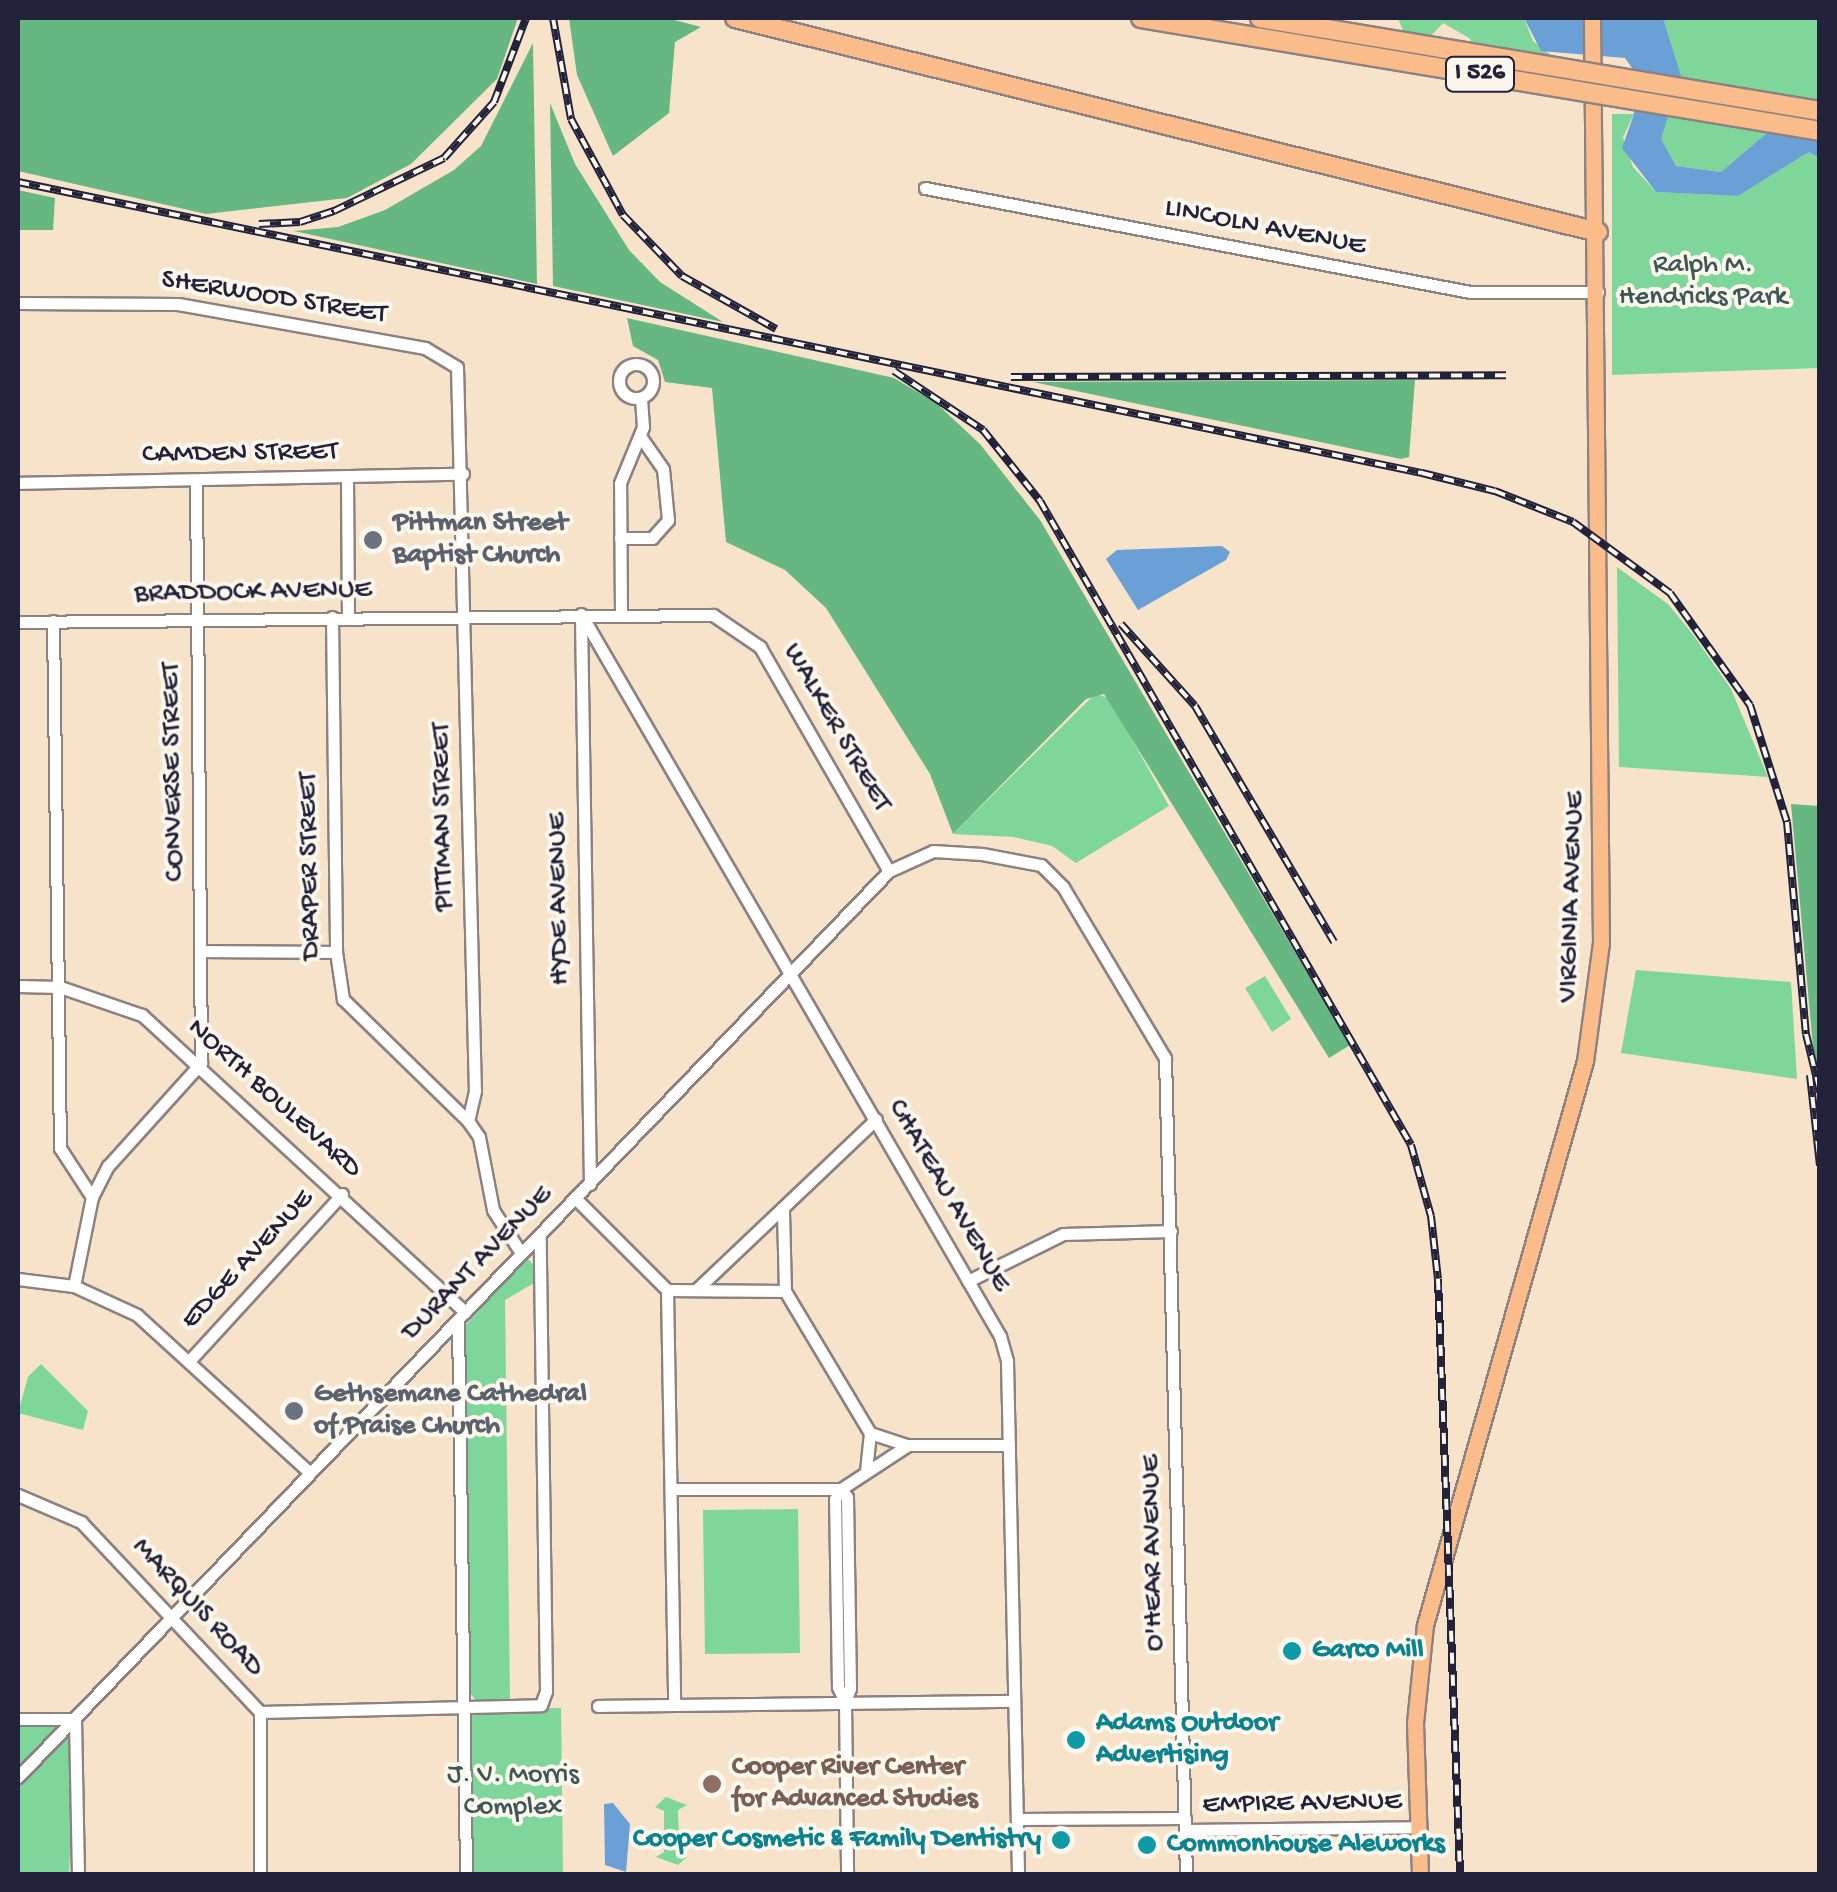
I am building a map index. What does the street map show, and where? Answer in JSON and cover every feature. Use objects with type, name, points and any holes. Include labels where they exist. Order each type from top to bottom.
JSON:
[{"type":"highway","points":[[735,18],[1554,226],[1598,232]]},
{"type":"highway","name":"I 526","points":[[1140,18],[1820,131]]},
{"type":"highway","name":"I 526","points":[[1260,18],[1820,111]]},
{"type":"main road","name":"VIRGINIA AVENUE","points":[[1420,1874],[1415,1723],[1425,1624],[1592,1027],[1605,875],[1592,18]]},
{"type":"street","name":"LINCOLN AVENUE","points":[[925,188],[1470,292],[1598,292]]},
{"type":"street","name":"SHERWOOD STREET","points":[[18,303],[178,304],[425,348],[457,366]]},
{"type":"street","name":"PITTMAN STREET","points":[[457,366],[463,474],[475,1091],[468,1121],[480,1137],[493,1210],[521,1253]]},
{"type":"street","points":[[621,613],[620,476],[640,436],[641,398]]},
{"type":"street","points":[[620,538],[652,538],[668,520],[663,469],[640,436]]},
{"type":"street","name":"CAMDEN STREET","points":[[18,482],[463,474]]},
{"type":"street","points":[[347,477],[348,617]]},
{"type":"street","name":"CONVERSE STREET","points":[[196,480],[201,1062]]},
{"type":"street","name":"BRADDOCK AVENUE","points":[[18,622],[550,614]]},
{"type":"street","name":"WALKER STREET","points":[[550,614],[713,614],[745,631],[760,647],[889,871]]},
{"type":"street","name":"CHATEAU AVENUE","points":[[581,614],[876,1118],[968,1281],[1007,1361],[1018,1874]]},
{"type":"street","name":"HYDE AVENUE","points":[[581,614],[590,1184]]},
{"type":"street","name":"DRAPER STREET","points":[[332,617],[336,952],[342,999],[352,1014],[468,1121]]},
{"type":"street","points":[[52,621],[60,1148],[92,1197]]},
{"type":"street","name":"O'HEAR AVENUE","points":[[889,871],[933,850],[988,854],[1041,865],[1063,888],[1165,1058],[1186,1874]]},
{"type":"street","name":"DURANT AVENUE","points":[[18,1778],[170,1613],[794,976],[889,871]]},
{"type":"street","points":[[202,951],[336,952]]},
{"type":"street","name":"NORTH BOULEVARD","points":[[18,986],[60,987],[142,1016],[201,1062],[342,1194],[461,1316]]},
{"type":"street","points":[[74,1286],[92,1197],[133,1131],[201,1062]]},
{"type":"street","points":[[696,1290],[876,1118]]},
{"type":"street","name":"EDGE AVENUE","points":[[190,1360],[342,1194]]},
{"type":"street","points":[[576,1199],[667,1290],[674,1704]]},
{"type":"street","points":[[782,1211],[784,1291],[870,1433],[866,1471]]},
{"type":"street","points":[[968,1281],[1063,1234],[1171,1231]]},
{"type":"street","name":"MARQUIS ROAD","points":[[18,1495],[81,1522],[260,1712],[534,1708],[546,1691],[540,1236]]},
{"type":"street","points":[[18,1280],[74,1286],[137,1315],[310,1472]]},
{"type":"street","points":[[667,1290],[784,1291]]},
{"type":"street","points":[[461,1316],[466,1874]]},
{"type":"street","points":[[870,1433],[908,1445],[1010,1445]]},
{"type":"street","points":[[673,1489],[841,1490],[908,1445]]},
{"type":"street","points":[[841,1490],[847,1497],[850,1650],[845,1702],[847,1874]]},
{"type":"street","points":[[598,1706],[1014,1701]]},
{"type":"street","points":[[260,1712],[260,1874]]},
{"type":"street","points":[[18,1720],[75,1718],[78,1874]]},
{"type":"street","name":"EMPIRE AVENUE","points":[[1017,1820],[1419,1827]]},
{"type":"green space","points":[[18,18],[518,18],[497,79],[411,164],[347,198],[206,214],[18,171]]},
{"type":"green space","points":[[569,18],[667,18],[701,27],[675,42],[669,113],[613,156],[577,75]]},
{"type":"green space","points":[[1398,18],[1524,18],[1533,41],[1551,55],[1529,76],[1508,84],[1475,81],[1407,41]],"holes":[[[1443,23],[1469,38],[1495,72],[1470,68],[1436,48],[1429,38]]]},
{"type":"green space","points":[[1663,18],[1819,18],[1819,103],[1769,131],[1721,172],[1676,166],[1660,139],[1681,75]]},
{"type":"green space","points":[[533,43],[537,284],[294,231],[338,227],[385,210],[454,170],[481,146]]},
{"type":"green space","points":[[550,103],[575,164],[629,250],[660,282],[723,322],[553,286]]},
{"type":"green space","name":"Ralph M. Hendricks Park","points":[[1612,114],[1634,114],[1623,137],[1633,167],[1656,192],[1738,196],[1809,152],[1819,158],[1819,368],[1612,375]]},
{"type":"green space","points":[[18,190],[55,198],[53,230],[18,230]]},
{"type":"green space","points":[[627,318],[894,378],[936,403],[980,444],[1040,520],[1350,1045],[1329,1058],[1104,694],[1086,699],[953,834],[930,774],[826,608],[785,570],[726,542],[712,388],[665,382],[658,360],[633,346]]},
{"type":"green space","points":[[1415,380],[1409,457],[1401,459],[1033,382]]},
{"type":"green space","points":[[1617,567],[1669,605],[1694,636],[1731,689],[1768,777],[1619,767]]},
{"type":"green space","points":[[1095,694],[1109,698],[1169,806],[1076,863],[1052,846],[1014,837],[953,834]]},
{"type":"green space","points":[[1791,804],[1819,806],[1819,1072],[1813,1047]]},
{"type":"green space","points":[[1636,970],[1791,982],[1797,1079],[1621,1053]]},
{"type":"green space","points":[[1265,976],[1291,1019],[1272,1032],[1245,988]]},
{"type":"green space","points":[[527,1258],[536,1267],[534,1283],[505,1300],[510,1700],[477,1702],[470,1693],[464,1327]]},
{"type":"green space","points":[[41,1364],[88,1411],[83,1430],[18,1413],[28,1377]]},
{"type":"green space","points":[[798,1509],[800,1653],[705,1654],[703,1510]]},
{"type":"green space","name":"J. V. Morris Complex","points":[[561,1708],[563,1874],[466,1874],[464,1709]]},
{"type":"green space","points":[[75,1719],[69,1874],[18,1874],[18,1720]]},
{"type":"green space","points":[[666,1797],[687,1805],[678,1810],[679,1852],[687,1857],[678,1865],[656,1857],[664,1852],[664,1811],[655,1807]]},
{"type":"water","points":[[1524,18],[1663,18],[1681,75],[1661,139],[1676,166],[1721,172],[1769,131],[1781,100],[1802,98],[1819,103],[1819,158],[1809,152],[1738,196],[1656,192],[1622,148],[1634,114],[1634,71],[1625,58],[1541,51]]},
{"type":"water","points":[[1222,546],[1230,552],[1226,560],[1138,610],[1106,559],[1117,550]]},
{"type":"water","points":[[613,1803],[630,1824],[626,1872],[605,1865],[604,1804]]},
{"type":"railway","points":[[259,224],[300,222],[334,211],[444,158],[494,102],[526,18]]},
{"type":"railway","points":[[553,18],[571,119],[623,215],[682,276],[776,329]]},
{"type":"railway","points":[[18,182],[1422,473],[1495,491],[1573,522],[1670,593],[1750,705],[1787,822],[1806,1034],[1820,1092]]},
{"type":"railway","points":[[894,371],[983,430],[1040,501],[1411,1145],[1431,1216],[1438,1279],[1460,1874]]},
{"type":"railway","points":[[1011,377],[1506,375]]},
{"type":"railway","points":[[1121,624],[1195,706],[1334,942]]},
{"type":"railway","points":[[1810,1075],[1820,1165]]},
{"type":"place","name":"Pittman Street Baptist Church","points":[[373,540]]},
{"type":"place","name":"Gethsemane Cathedral of Praise Church","points":[[294,1411]]},
{"type":"place","name":"Garco Mill","points":[[1292,1651]]},
{"type":"place","name":"Adams Outdoor Advertising","points":[[1076,1740]]},
{"type":"place","name":"Cooper River Center for Advanced Studies","points":[[712,1784]]},
{"type":"place","name":"Cooper Cosmetic & Family Dentistry","points":[[1061,1840]]},
{"type":"place","name":"Commonhouse Aleworks","points":[[1147,1845]]}]
